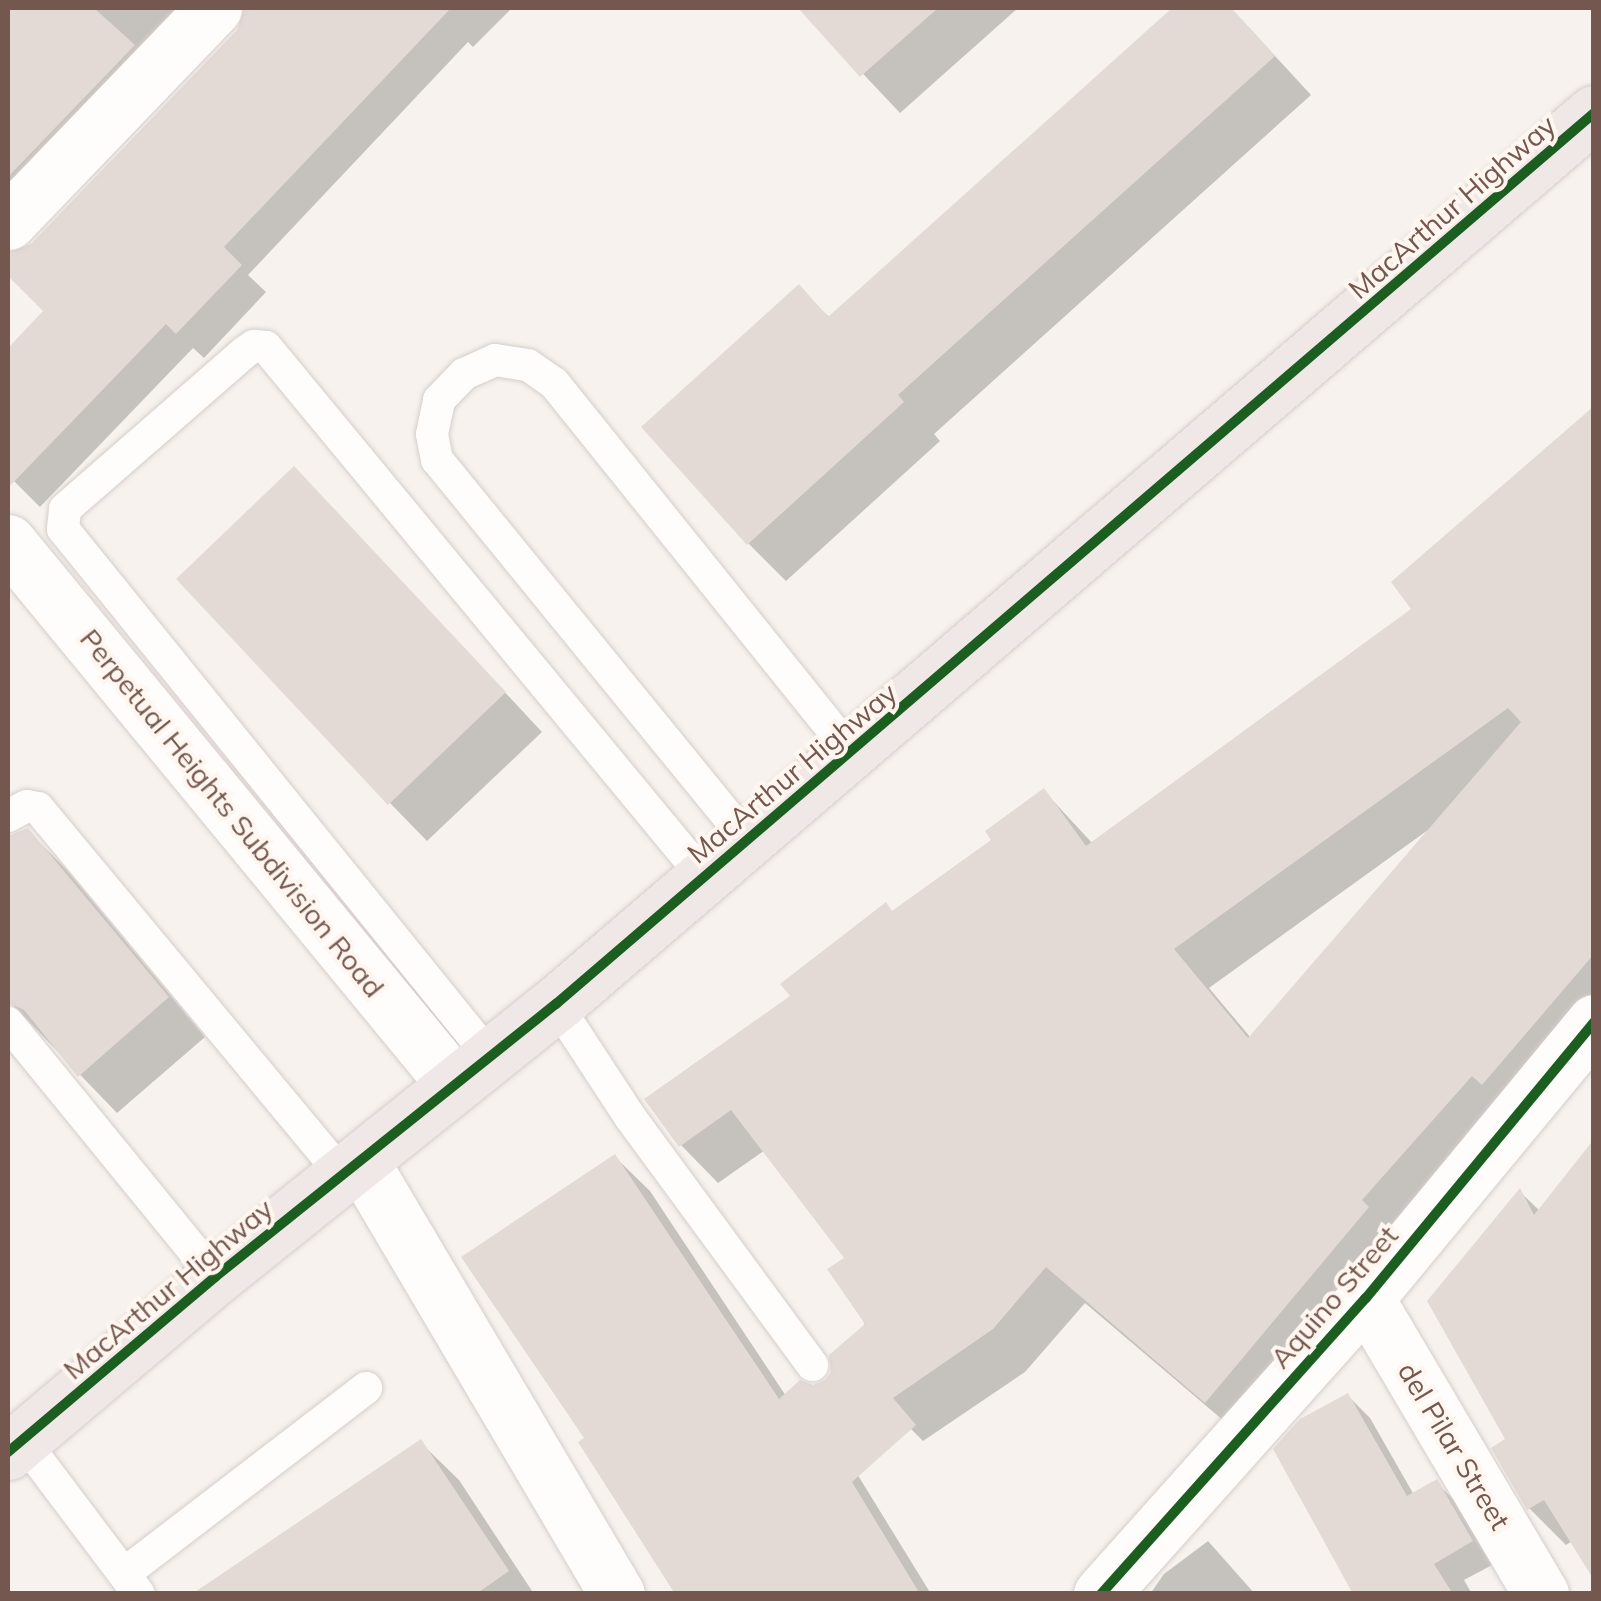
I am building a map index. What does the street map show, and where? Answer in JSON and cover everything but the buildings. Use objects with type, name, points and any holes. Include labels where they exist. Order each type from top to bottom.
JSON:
[{"type":"highway","name":"MacArthur Highway","points":[[15,1446],[215,1277],[556,1004],[1594,113]]},
{"type":"street","points":[[8,222],[214,8]]},
{"type":"street","name":"Perpetual Heights Subdivision Road","points":[[8,542],[473,1071]]},
{"type":"street","name":"Aquino Street","points":[[1101,1594],[1366,1298],[1594,1022]]},
{"type":"street","points":[[352,1168],[618,1594]]},
{"type":"street","name":"del Pilar Street","points":[[1366,1298],[1541,1594]]},
{"type":"lane","points":[[473,1071],[62,529],[65,509],[245,352],[254,346],[266,347],[704,878]]},
{"type":"lane","points":[[748,841],[437,460],[432,434],[439,400],[464,374],[495,360],[528,365],[554,383],[852,752]]},
{"type":"lane","points":[[8,816],[27,806],[38,808],[352,1168]]},
{"type":"lane","points":[[556,1004],[630,1117],[812,1365]]},
{"type":"lane","points":[[8,1023],[215,1277]]},
{"type":"lane","points":[[15,1446],[132,1583],[366,1388]]},
{"type":"cycle path","points":[[8,1452],[215,1277],[556,1004],[1594,113]]},
{"type":"cycle path","points":[[1101,1594],[1366,1298],[1594,1022]]}]
